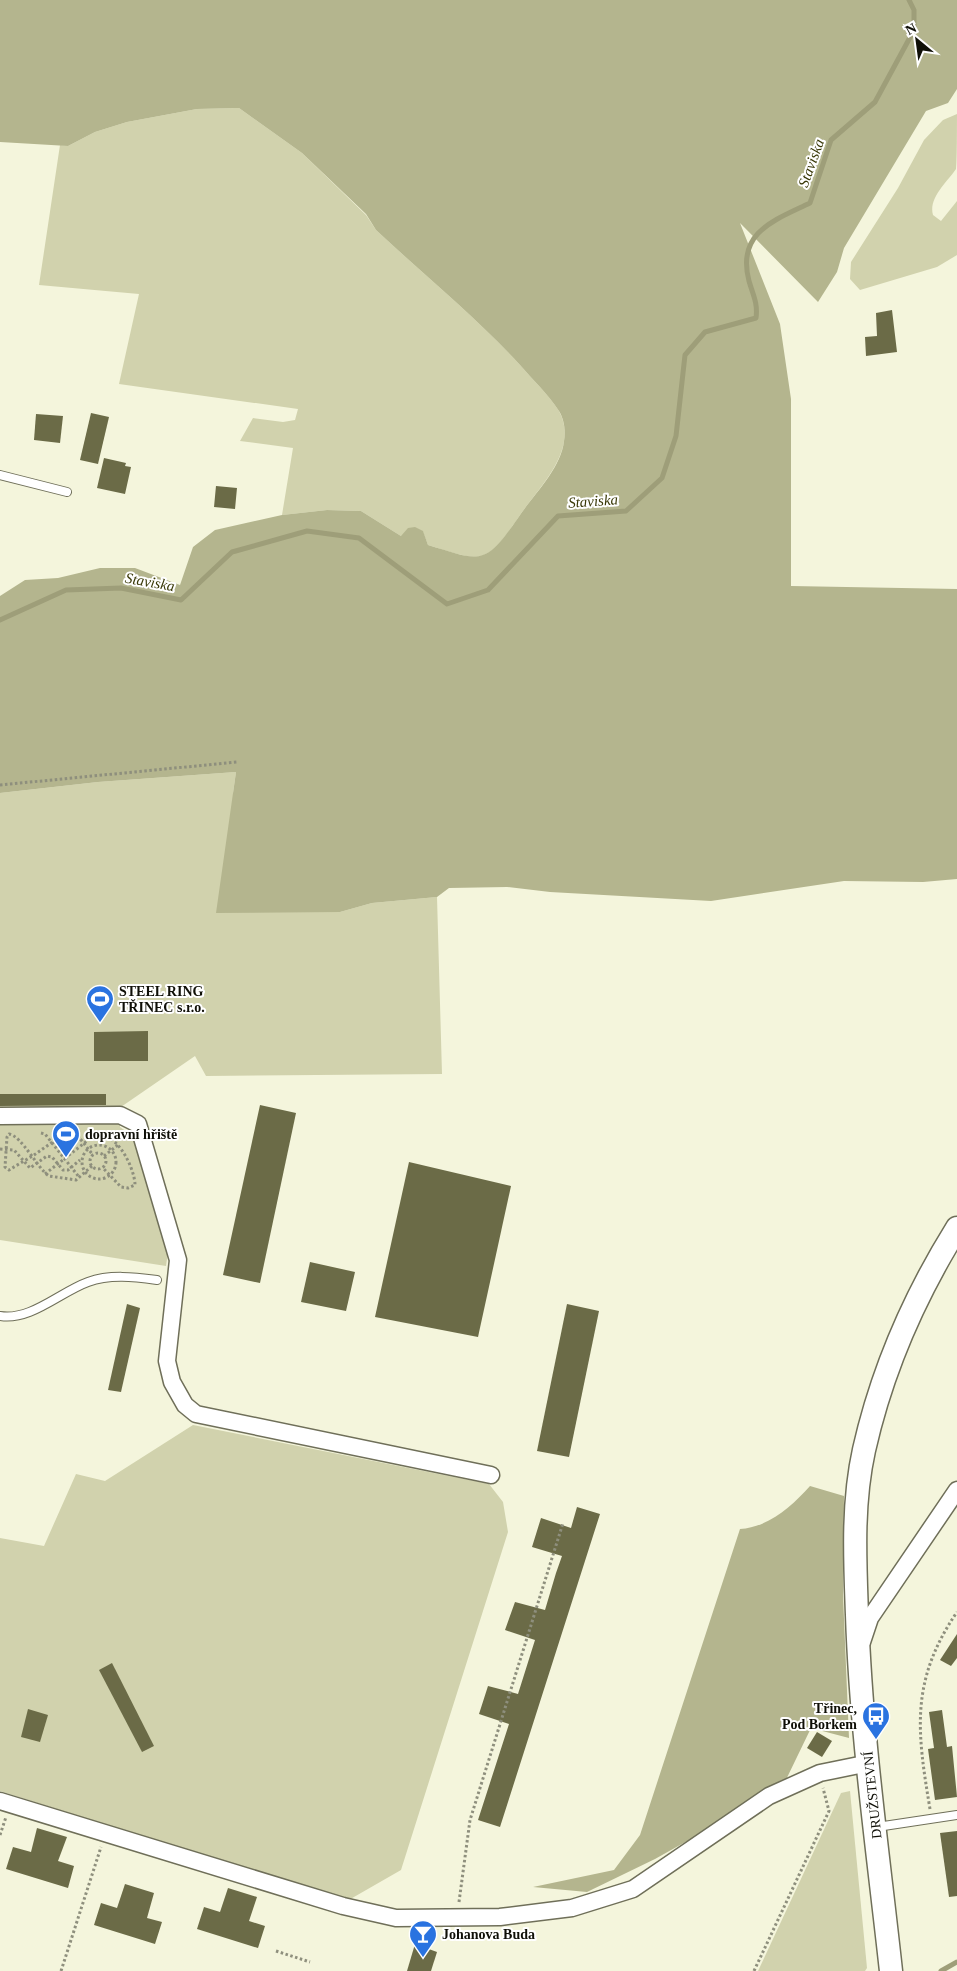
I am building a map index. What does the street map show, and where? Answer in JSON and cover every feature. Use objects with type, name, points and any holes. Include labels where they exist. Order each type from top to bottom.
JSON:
[{"type":"street","points":[[0,1116],[120,1115],[138,1124],[178,1260],[167,1361],[172,1382],[185,1405],[196,1414],[491,1475]]},
{"type":"street","name":"DRUŽSTEVNÍ","points":[[891,1971],[862,1714],[856,1588],[855,1527],[858,1489],[874,1408],[889,1362],[908,1314],[932,1268],[957,1228]]},
{"type":"street","points":[[858,1652],[870,1618],[957,1490]]},
{"type":"street","points":[[0,1802],[106,1832],[342,1906],[396,1918],[500,1917],[572,1908],[633,1889],[769,1796],[820,1773],[869,1763]]},
{"type":"lane","points":[[0,475],[67,492]]},
{"type":"lane","points":[[0,1316],[8,1318],[33,1311],[57,1296],[89,1281],[127,1276],[157,1280]]},
{"type":"lane","points":[[875,1827],[957,1815]]},
{"type":"path","points":[[0,785],[237,762]]},
{"type":"path","points":[[20,1133],[8,1136],[6,1149],[7,1170],[31,1157],[64,1134],[78,1136],[93,1155]]},
{"type":"path","points":[[34,1133],[45,1134],[79,1177]]},
{"type":"path","points":[[13,1135],[45,1174],[73,1180],[92,1166]]},
{"type":"path","points":[[45,1174],[84,1143],[98,1135],[109,1138],[118,1145],[131,1167],[135,1185],[128,1188],[121,1187],[104,1168]]},
{"type":"path","points":[[0,1149],[17,1153],[30,1168],[50,1155],[63,1170],[81,1160],[89,1150],[100,1144],[112,1150],[116,1163],[110,1175],[97,1179],[86,1171],[81,1160]]},
{"type":"path","points":[[104,1156],[118,1145]]},
{"type":"path","points":[[93,1155],[100,1154],[104,1156]]},
{"type":"path","points":[[93,1155],[90,1159],[92,1166],[96,1169],[104,1168]]},
{"type":"path","points":[[104,1156],[106,1161],[104,1168]]},
{"type":"path","points":[[457,1918],[470,1820],[563,1523]]},
{"type":"path","points":[[932,1820],[922,1761],[920,1703],[930,1662],[957,1612]]},
{"type":"path","points":[[754,1971],[829,1812],[820,1773]]},
{"type":"path","points":[[61,1971],[106,1832]]},
{"type":"path","points":[[276,1951],[310,1962]]},
{"type":"green space","points":[[0,0],[957,0],[957,89],[948,103],[926,111],[844,248],[837,272],[818,302],[740,223],[780,324],[791,399],[791,586],[957,589],[957,879],[923,882],[844,881],[711,901],[550,892],[507,887],[449,888],[437,897],[372,903],[340,912],[216,913],[236,772],[98,782],[0,793],[0,596],[25,580],[58,578],[100,568],[135,568],[180,585],[193,547],[215,530],[282,515],[327,510],[361,511],[401,536],[408,528],[415,527],[423,531],[428,545],[460,554],[480,556],[489,552],[507,534],[546,481],[558,462],[565,433],[562,418],[555,405],[503,347],[376,230],[366,214],[302,153],[239,108],[197,109],[127,122],[95,132],[68,146],[0,142]]},
{"type":"green space","points":[[239,108],[302,153],[366,215],[376,230],[503,347],[559,411],[565,433],[557,462],[552,472],[507,534],[489,553],[471,557],[428,545],[423,532],[401,536],[361,511],[327,510],[282,515],[293,448],[240,441],[253,418],[283,422],[295,420],[298,409],[119,384],[139,294],[39,285],[60,145],[68,146],[95,132],[127,122],[197,109]]},
{"type":"green space","points":[[957,114],[956,169],[936,196],[932,209],[933,215],[941,221],[957,201],[957,255],[937,267],[860,290],[850,279],[851,262],[898,188],[924,140],[943,120]]},
{"type":"green space","name":"STEEL RING TŘINEC s.r.o.","points":[[236,772],[233,793],[340,912],[372,903],[437,897],[442,1074],[206,1076],[195,1056],[118,1109],[120,1127],[134,1137],[168,1252],[166,1266],[0,1240],[0,793],[98,782]]},
{"type":"green space","points":[[193,1425],[489,1484],[503,1502],[508,1532],[401,1870],[347,1901],[0,1791],[0,1538],[44,1546],[76,1474],[105,1481]]},
{"type":"green space","points":[[810,1486],[844,1496],[843,1595],[849,1738],[811,1728],[782,1788],[655,1859],[587,1892],[533,1887],[614,1870],[640,1835],[740,1529],[760,1524],[779,1515]]},
{"type":"green space","points":[[850,1791],[867,1968],[865,1971],[758,1971],[841,1793]]},
{"type":"building","points":[[892,310],[897,352],[866,356],[865,337],[877,336],[876,313]]},
{"type":"building","points":[[91,413],[109,417],[98,464],[80,460]]},
{"type":"building","points":[[36,414],[63,416],[60,443],[34,440]]},
{"type":"building","points":[[104,458],[126,463],[125,466],[131,467],[125,494],[97,488]]},
{"type":"building","points":[[216,486],[237,488],[235,509],[214,507]]},
{"type":"building","points":[[148,1031],[148,1061],[94,1061],[94,1032]]},
{"type":"building","points":[[0,1094],[106,1094],[106,1105],[0,1106]]},
{"type":"building","points":[[260,1105],[296,1113],[260,1283],[223,1275]]},
{"type":"building","points":[[409,1162],[511,1186],[478,1337],[375,1317]]},
{"type":"building","points":[[310,1262],[355,1272],[346,1311],[301,1302]]},
{"type":"building","points":[[127,1304],[140,1308],[121,1392],[108,1390]]},
{"type":"building","points":[[567,1304],[599,1311],[569,1457],[537,1451]]},
{"type":"building","points":[[577,1507],[600,1514],[500,1827],[478,1820],[509,1724],[479,1714],[488,1686],[518,1694],[535,1640],[505,1630],[515,1602],[545,1610],[562,1556],[532,1547],[541,1518],[571,1528]]},
{"type":"building","points":[[957,1634],[957,1658],[951,1666],[940,1660]]},
{"type":"building","points":[[112,1663],[154,1746],[142,1752],[99,1670]]},
{"type":"building","points":[[28,1709],[48,1715],[40,1742],[21,1737]]},
{"type":"building","points":[[942,1710],[947,1747],[952,1746],[957,1797],[935,1800],[928,1749],[934,1748],[929,1712]]},
{"type":"building","points":[[817,1732],[832,1741],[822,1757],[807,1748]]},
{"type":"building","points":[[37,1828],[67,1837],[58,1861],[74,1866],[68,1888],[6,1869],[13,1847],[31,1852]]},
{"type":"building","points":[[957,1831],[957,1896],[949,1897],[940,1833]]},
{"type":"building","points":[[125,1884],[154,1893],[147,1918],[162,1922],[155,1944],[94,1925],[101,1903],[117,1908]]},
{"type":"building","points":[[228,1888],[257,1897],[249,1921],[265,1926],[258,1948],[197,1929],[204,1907],[220,1912]]},
{"type":"building","points":[[415,1944],[437,1952],[431,1971],[407,1971]]},
{"type":"waterway","name":"Staviska","points":[[0,620],[66,590],[121,588],[181,600],[232,552],[307,531],[359,538],[447,604],[488,590],[558,516],[626,511],[662,478],[676,436],[685,355],[705,332],[756,318],[756,303],[746,264],[748,251],[753,239],[772,222],[810,203],[831,140],[875,102],[914,30],[914,10],[909,0]]},
{"type":"waterway","points":[[941,1971],[957,1962]]},
{"type":"place","name":"STEEL RING TŘINEC s.r.o.","points":[[100,1023]]},
{"type":"place","name":"dopravní hřiště","points":[[66,1158]]},
{"type":"place","name":"Třinec, Pod Borkem","points":[[876,1740]]},
{"type":"place","name":"Johanova Buda","points":[[423,1958]]}]
